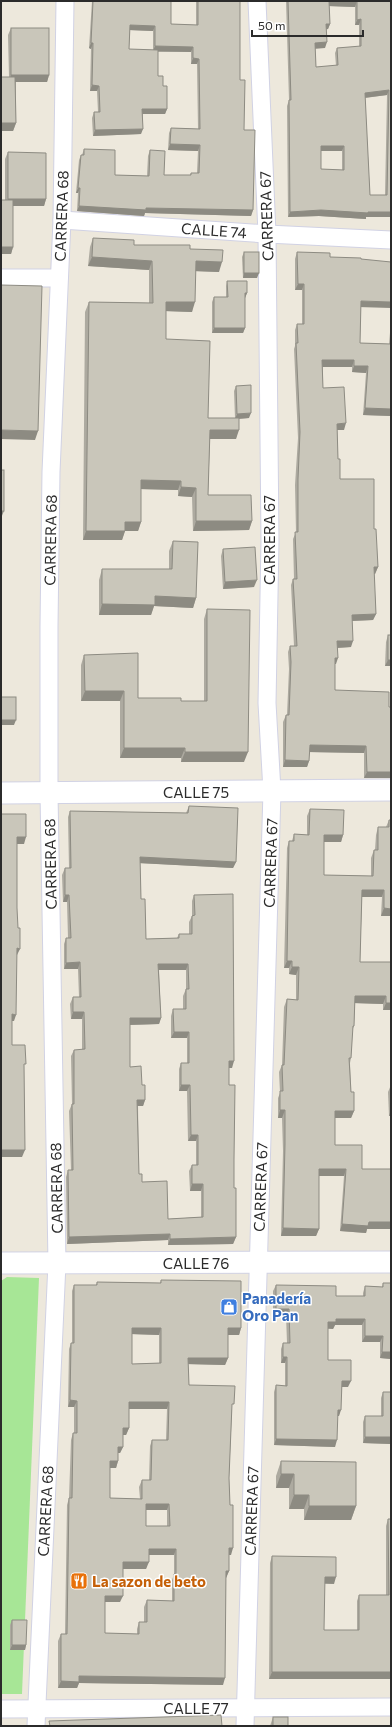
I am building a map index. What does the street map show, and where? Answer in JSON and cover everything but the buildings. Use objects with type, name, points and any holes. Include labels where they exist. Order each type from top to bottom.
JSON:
[{"type":"street","name":"CARRERA 68","points":[[36,1726],[57,1263],[49,793],[51,472],[62,220],[65,1]]},
{"type":"street","name":"CARRERA 67","points":[[245,1726],[272,791],[267,703],[270,541],[267,234],[257,1]]},
{"type":"street","name":"CALLE 74","points":[[62,220],[267,234],[391,240]]},
{"type":"street","points":[[1,278],[59,278]]},
{"type":"street","name":"CALLE 75","points":[[1,793],[391,790]]},
{"type":"street","name":"CALLE 76","points":[[1,1263],[391,1262]]},
{"type":"street","name":"CALLE 77","points":[[1,1709],[391,1707]]},
{"type":"green space","points":[[7,1277],[39,1278],[22,1694],[1,1694],[1,1281]]},
{"type":"place","name":"Panadería Oro Pan","points":[[229,1307]]},
{"type":"place","name":"La sazon de beto","points":[[79,1581]]}]
